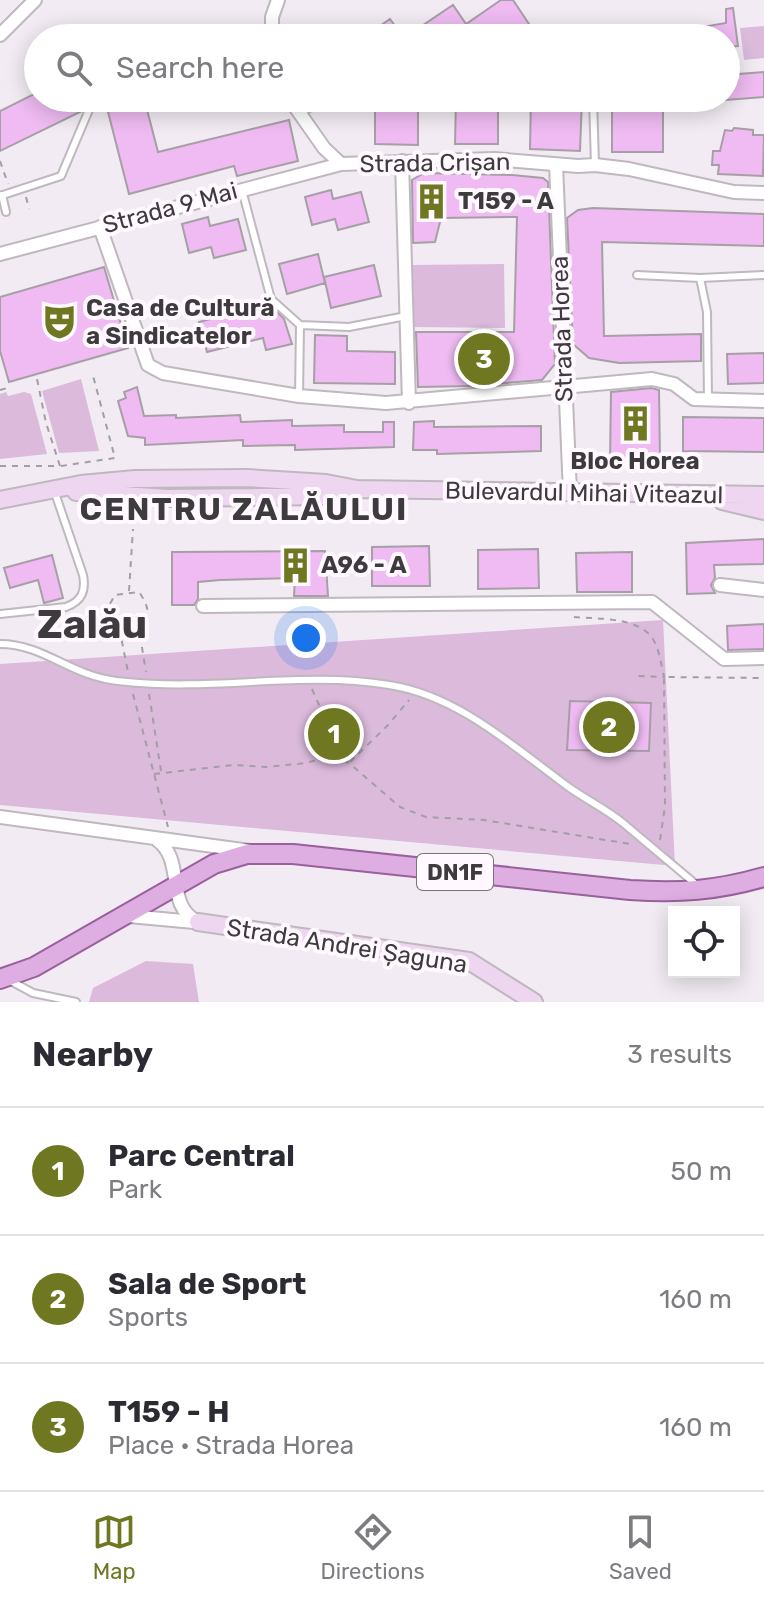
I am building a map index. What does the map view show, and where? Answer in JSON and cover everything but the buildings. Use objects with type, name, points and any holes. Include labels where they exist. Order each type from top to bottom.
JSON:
[{"type":"main road","name":"Bulevardul Mihai Viteazul","points":[[0,500],[111,480],[175,478],[302,481],[357,489],[764,495]]},
{"type":"main road","points":[[685,495],[764,511]]},
{"type":"main road","name":"DN1F","points":[[3,978],[34,967],[229,858],[269,853],[680,893],[704,891],[764,877]]},
{"type":"main road","name":"Strada Andrei Șaguna","points":[[198,922],[469,961],[534,1002]]},
{"type":"street","points":[[0,35],[35,0]]},
{"type":"street","points":[[272,24],[278,0]]},
{"type":"street","name":"Strada Crișan","points":[[299,114],[324,148],[341,164],[494,159],[595,165],[629,169],[734,192],[764,193]]},
{"type":"street","points":[[402,161],[409,403]]},
{"type":"street","name":"Strada 9 Mai","points":[[0,254],[341,164]]},
{"type":"street","name":"Strada Horea","points":[[556,165],[570,493]]},
{"type":"street","points":[[100,227],[148,365],[163,373],[359,403],[409,403],[652,379],[674,384],[694,399],[764,401]]},
{"type":"street","points":[[720,585],[764,590]]},
{"type":"street","points":[[203,606],[652,602],[724,659],[764,658]]},
{"type":"street","points":[[0,817],[269,853]]},
{"type":"street","name":"Strada Andrei Șaguna","points":[[152,838],[168,850],[181,908],[198,922]]},
{"type":"street","name":"Strada Andrei Șaguna","points":[[121,918],[142,915],[198,922]]},
{"type":"lane","points":[[6,212],[1,196],[61,176],[88,112]]},
{"type":"lane","points":[[593,112],[595,165]]},
{"type":"lane","points":[[242,190],[271,299],[300,325],[349,327],[406,316]]},
{"type":"lane","points":[[637,275],[700,278],[764,275]]},
{"type":"lane","points":[[700,278],[707,312],[708,401]]},
{"type":"lane","points":[[299,396],[300,325]]},
{"type":"lane","points":[[0,614],[66,607],[82,596],[85,586],[83,575],[54,490]]},
{"type":"lane","points":[[0,644],[51,655],[85,673],[130,683],[221,684],[308,680],[390,685],[415,692],[455,708],[517,748],[622,822],[704,891]]},
{"type":"lane","points":[[3,978],[33,993],[76,1002]]},
{"type":"path","points":[[0,161],[11,192]]},
{"type":"path","points":[[0,466],[60,466],[115,458],[92,372]]},
{"type":"path","points":[[37,379],[46,423],[60,466]]},
{"type":"path","points":[[0,390],[7,388]]},
{"type":"path","points":[[129,593],[133,529]]},
{"type":"path","points":[[139,592],[149,607],[149,618],[139,634],[131,637],[120,632],[111,623],[107,609],[115,595],[139,592]]},
{"type":"path","points":[[573,617],[626,622],[649,634],[657,649],[664,677],[665,806],[659,853]]},
{"type":"path","points":[[120,632],[130,683],[170,834]]},
{"type":"path","points":[[139,634],[162,773]]},
{"type":"path","points":[[637,676],[764,678]]},
{"type":"path","points":[[308,680],[344,761]]},
{"type":"path","points":[[349,763],[388,725],[415,692]]},
{"type":"path","points":[[154,774],[233,765],[267,767],[306,763],[330,756],[349,763],[400,807],[426,817],[484,820],[650,847]]},
{"type":"shaded area","points":[[764,26],[764,58],[744,60],[740,28]]},
{"type":"shaded area","points":[[504,264],[505,328],[414,327],[412,265]]},
{"type":"shaded area","points":[[81,379],[99,451],[59,453],[42,391]]},
{"type":"shaded area","points":[[6,392],[8,396],[24,392],[31,394],[47,454],[0,459],[0,394]]},
{"type":"shaded area","points":[[663,620],[675,866],[0,805],[0,664]]},
{"type":"shaded area","points":[[146,961],[193,964],[199,1002],[89,1002],[93,988]]},
{"type":"place","name":"T159 - A","points":[[432,201]]},
{"type":"place","name":"Casa de Cultură a Sindicatelor","points":[[60,322]]},
{"type":"place","name":"T159 - H","points":[[484,359]]},
{"type":"place","name":"Bloc Horea","points":[[635,424]]},
{"type":"place","name":"A96 - A","points":[[295,565]]},
{"type":"place","name":"Sala de Sport","points":[[609,727]]},
{"type":"place","name":"Parc Central","points":[[334,734]]},
{"type":"district","name":"CENTRU ZALĂULUI","points":[[244,509]]},
{"type":"district","name":"Zalău","points":[[92,624]]}]
